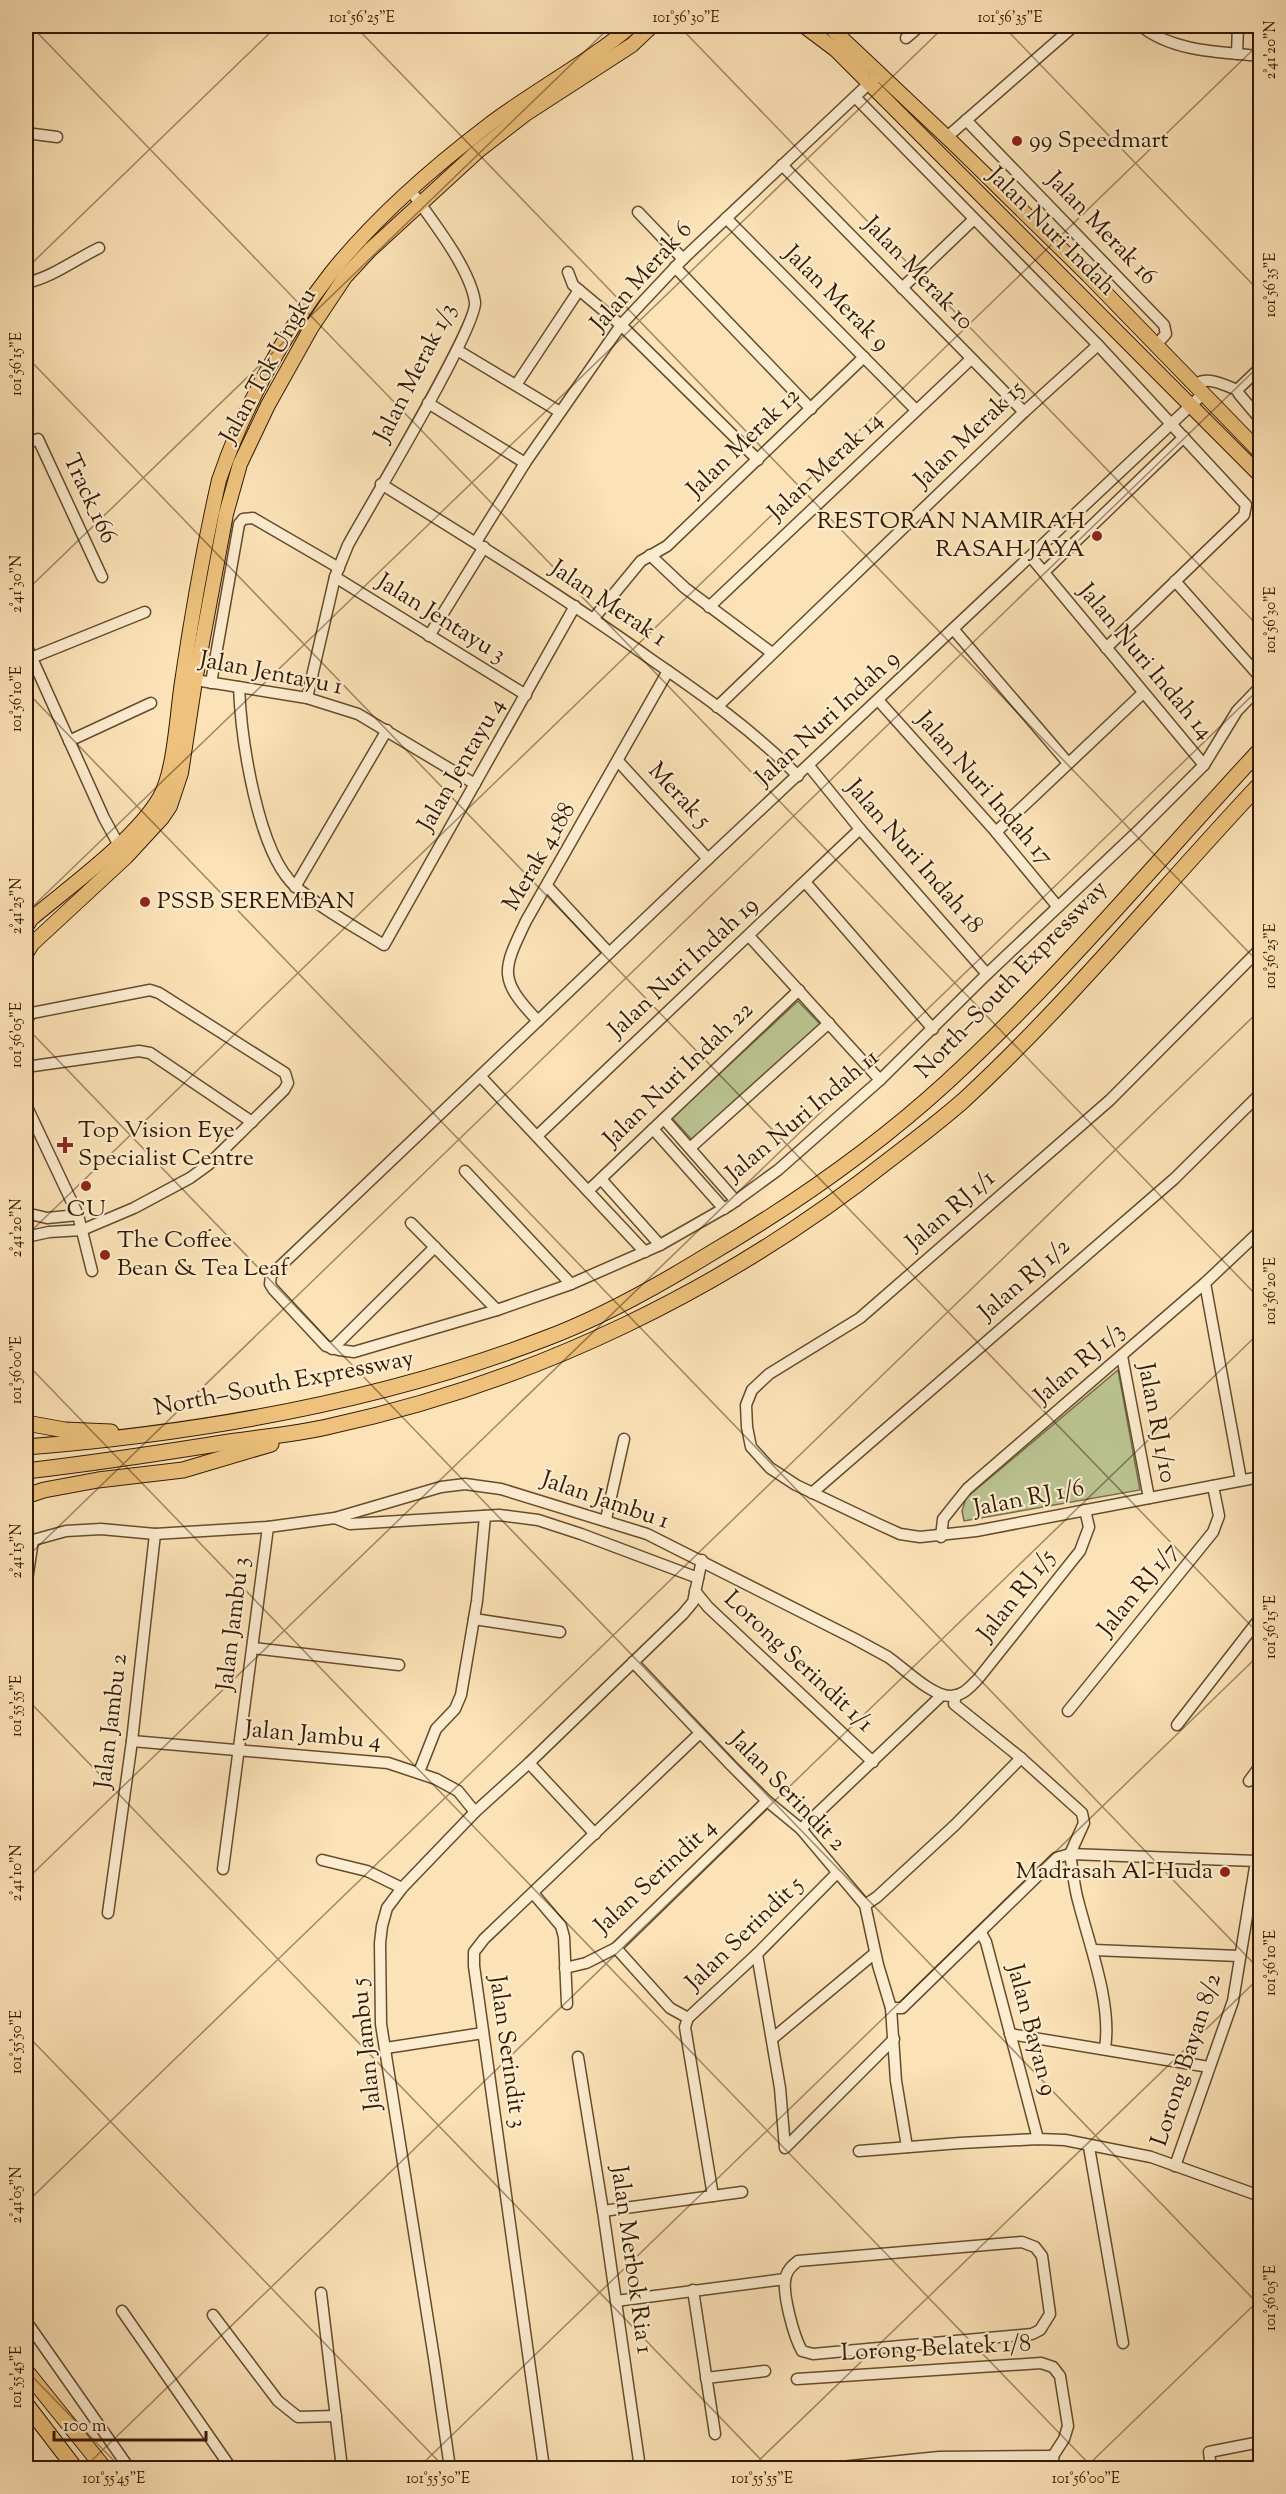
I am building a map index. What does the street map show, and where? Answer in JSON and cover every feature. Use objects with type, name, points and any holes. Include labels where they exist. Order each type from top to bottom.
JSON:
[{"type":"highway","name":"North–South Expressway","points":[[26,1447],[86,1442],[183,1429],[337,1401],[438,1375],[547,1339],[651,1289],[780,1213],[839,1170],[946,1083],[1023,1008],[1260,750]]},
{"type":"highway","name":"North–South Expressway","points":[[26,1471],[91,1464],[330,1427],[445,1396],[555,1357],[663,1308],[792,1232],[849,1192],[969,1095],[1033,1033],[1260,784]]},
{"type":"highway","points":[[26,1422],[65,1430],[113,1432],[183,1429]]},
{"type":"highway","points":[[26,1497],[44,1490],[98,1479],[183,1470],[330,1427]]},
{"type":"highway","points":[[26,2371],[104,2469]]},
{"type":"highway","points":[[26,2404],[75,2469]]},
{"type":"main road","name":"Jalan Tok Ungku","points":[[189,679],[219,480],[242,423],[271,367],[331,273],[377,222],[494,121],[531,93],[614,40],[631,26]]},
{"type":"main road","name":"Jalan Tok Ungku","points":[[26,954],[32,944],[122,851],[150,812],[164,787],[226,514],[240,464],[268,405],[311,328],[345,277],[370,250],[478,151],[518,119],[632,45],[652,26]]},
{"type":"main road","name":"Jalan Nuri Indah","points":[[804,26],[947,137],[1200,389],[1260,452]]},
{"type":"main road","name":"Jalan Nuri Indah","points":[[829,26],[874,80],[1260,475]]},
{"type":"main road","name":"Jalan Tok Ungku","points":[[26,927],[31,919],[122,851]]},
{"type":"street","points":[[906,38],[920,26]]},
{"type":"street","points":[[947,137],[1074,26]]},
{"type":"street","points":[[1142,26],[1158,37],[1177,44],[1260,56]]},
{"type":"street","points":[[1237,54],[1238,26]]},
{"type":"street","name":"Jalan Merak 6","points":[[429,636],[525,463],[621,325],[679,263],[874,80]]},
{"type":"street","points":[[856,98],[1098,345],[1245,502],[1247,508],[1244,515],[1106,648]]},
{"type":"street","name":"Jalan Merak 16","points":[[966,120],[1164,325],[1166,334],[1156,345]]},
{"type":"street","points":[[26,133],[57,137]]},
{"type":"street","name":"Jalan Merak 10","points":[[782,165],[1024,412]]},
{"type":"street","name":"Jalan Merak 1/3","points":[[308,698],[337,572],[348,545],[457,350],[475,308],[470,285],[431,219],[411,191]]},
{"type":"street","points":[[638,212],[679,263],[811,409]]},
{"type":"street","name":"Jalan Merak 9","points":[[726,218],[916,410]]},
{"type":"street","points":[[902,288],[974,220]]},
{"type":"street","points":[[26,283],[50,275],[73,260],[99,248]]},
{"type":"street","points":[[568,272],[569,279],[579,290],[621,325],[758,460]]},
{"type":"street","points":[[516,385],[579,290]]},
{"type":"street","name":"Jalan Merak 15","points":[[717,707],[1024,412],[1098,345]]},
{"type":"street","points":[[457,350],[560,412]]},
{"type":"street","name":"Jalan Merak 12","points":[[594,618],[632,571],[650,555],[667,546],[864,357]]},
{"type":"street","name":"Jalan Merak 14","points":[[709,607],[972,359]]},
{"type":"street","points":[[1260,368],[1240,384],[1238,390],[1260,420]]},
{"type":"street","points":[[1200,389],[1203,380],[1238,390]]},
{"type":"street","name":"Jalan Nuri Indah 9","points":[[332,1349],[305,1324],[270,1284],[271,1275],[708,859],[1193,406],[1200,389]]},
{"type":"street","points":[[428,403],[525,463]]},
{"type":"street","points":[[1044,572],[1184,437]]},
{"type":"street","name":"Track_166","points":[[26,444],[38,439],[102,577]]},
{"type":"street","name":"Jalan Merak 1","points":[[381,484],[594,618],[717,707],[774,752],[798,776]]},
{"type":"street","name":"Jalan Jentayu 3","points":[[211,683],[240,524],[243,519],[253,518],[337,572],[429,636],[526,695]]},
{"type":"street","points":[[650,555],[671,576],[709,607],[772,653]]},
{"type":"street","name":"Jalan Nuri Indah 14","points":[[1031,557],[1204,765]]},
{"type":"street","points":[[1175,581],[1260,677]]},
{"type":"street","name":"Jalan Jentayu 4","points":[[295,887],[384,945],[575,606]]},
{"type":"street","points":[[31,658],[145,612]]},
{"type":"street","points":[[954,630],[1068,763]]},
{"type":"street","points":[[26,645],[122,851]]},
{"type":"street","name":"Merak 4_188","points":[[538,1021],[520,1002],[512,989],[507,965],[511,953],[668,671]]},
{"type":"street","name":"Jalan Jentayu 1","points":[[189,679],[308,698],[358,714],[475,784]]},
{"type":"street","points":[[239,687],[241,725],[269,845],[282,871],[295,887],[387,730]]},
{"type":"street","name":"Jalan Nuri Indah 11","points":[[332,1349],[354,1352],[497,1310],[571,1284],[660,1245],[736,1201],[778,1170],[880,1080],[987,974],[1137,832],[1204,765],[1237,711],[1260,687]]},
{"type":"street","points":[[996,832],[1143,693]]},
{"type":"street","name":"Jalan Nuri Indah 17","points":[[878,700],[996,832],[1058,907]]},
{"type":"street","points":[[69,741],[151,703]]},
{"type":"street","name":"Merak 5","points":[[618,761],[708,859]]},
{"type":"street","name":"Jalan Nuri Indah 18","points":[[809,766],[860,829],[987,974]]},
{"type":"street","name":"Jalan Nuri Indah 19","points":[[537,1136],[860,829]]},
{"type":"street","points":[[804,882],[933,1029]]},
{"type":"street","points":[[547,886],[609,953]]},
{"type":"street","points":[[749,936],[880,1080]]},
{"type":"street","name":"Jalan RJ 1/1","points":[[812,1493],[771,1468],[751,1447],[746,1405],[752,1390],[769,1374],[809,1352],[869,1310],[1110,1100],[1260,950]]},
{"type":"street","points":[[26,1020],[32,1013],[150,990],[159,993],[285,1073],[288,1083],[284,1090],[208,1165],[190,1178],[134,1208],[82,1230],[48,1232],[26,1237]]},
{"type":"street","name":"Jalan Nuri Indah 22","points":[[589,1190],[799,990]]},
{"type":"street","points":[[690,1148],[829,1023]]},
{"type":"street","points":[[26,1067],[139,1051],[150,1053],[252,1122]]},
{"type":"street","points":[[481,1077],[645,1252]]},
{"type":"street","name":"Jalan RJ 1/2","points":[[812,1493],[1174,1179],[1260,1094]]},
{"type":"street","points":[[26,1105],[78,1215],[92,1271]]},
{"type":"street","points":[[664,1119],[736,1201]]},
{"type":"street","points":[[653,1129],[724,1209]]},
{"type":"street","points":[[465,1171],[571,1284]]},
{"type":"street","points":[[601,1179],[660,1245]]},
{"type":"street","points":[[26,1213],[47,1218],[78,1215]]},
{"type":"street","points":[[411,1223],[497,1310]]},
{"type":"street","name":"Jalan RJ 1/3","points":[[941,1537],[943,1519],[961,1494],[1205,1283],[1260,1231]]},
{"type":"street","points":[[332,1349],[435,1247]]},
{"type":"street","points":[[1205,1283],[1241,1480]]},
{"type":"street","name":"Jalan RJ 1/10","points":[[1122,1356],[1149,1498]]},
{"type":"street","points":[[606,1519],[624,1439]]},
{"type":"street","name":"Jalan RJ 1/6","points":[[812,1493],[900,1534],[941,1537],[1260,1477]]},
{"type":"street","name":"Jalan Jambu 1","points":[[26,1587],[29,1541],[66,1531],[101,1528],[155,1534],[268,1527],[335,1518],[441,1486],[465,1484],[501,1489],[606,1519],[646,1534],[702,1560],[863,1644],[942,1695]]},
{"type":"street","name":"Jalan RJ 1/7","points":[[1068,1711],[1213,1532],[1219,1516],[1213,1486]]},
{"type":"street","name":"Jalan RJ 1/5","points":[[956,1695],[964,1692],[978,1679],[1080,1551],[1089,1527],[1085,1510]]},
{"type":"street","points":[[335,1518],[350,1524],[499,1515],[538,1520],[698,1578]]},
{"type":"street","points":[[419,1772],[436,1729],[455,1709],[461,1695],[474,1619],[485,1516]]},
{"type":"street","name":"Jalan Jambu 3","points":[[223,1869],[268,1527]]},
{"type":"street","name":"Jalan Jambu 2","points":[[108,1914],[132,1741],[155,1534]]},
{"type":"street","name":"Jalan Jambu 5","points":[[450,2469],[381,2025],[380,1943],[387,1908],[402,1888],[475,1812],[683,1614],[693,1602],[702,1560]]},
{"type":"street","name":"Lorong Serindit 1/1","points":[[695,1591],[708,1607],[873,1762]]},
{"type":"street","points":[[1177,1725],[1260,1618]]},
{"type":"street","points":[[474,1619],[560,1632]]},
{"type":"street","points":[[253,1648],[399,1665]]},
{"type":"street","name":"Jalan Serindit 2","points":[[633,1662],[767,1801],[801,1829],[865,1905],[875,1953],[891,2008],[896,2080],[907,2147]]},
{"type":"street","points":[[801,1829],[942,1695],[956,1695],[954,1704],[1021,1758],[1082,1813],[1084,1823],[1070,1854],[1078,1904],[1094,1950],[1108,2031],[1105,2048]]},
{"type":"street","name":"Jalan Serindit 3","points":[[544,2469],[483,2033],[474,1952],[484,1939],[700,1733]]},
{"type":"street","name":"Jalan Jambu 4","points":[[132,1741],[388,1763],[419,1772],[458,1791],[475,1812]]},
{"type":"street","points":[[865,1905],[877,1897],[955,1825],[1021,1758]]},
{"type":"street","points":[[529,1763],[595,1834]]},
{"type":"street","points":[[1249,1781],[1260,1766]]},
{"type":"street","name":"Jalan Serindit 4","points":[[565,1968],[586,1963],[616,1948],[767,1801]]},
{"type":"street","points":[[891,2008],[902,2008],[1056,1858],[1070,1854]]},
{"type":"street","name":"Lorong Bayan 8/2","points":[[1070,1854],[1256,1861],[1233,2001],[1175,2166]]},
{"type":"street","points":[[322,1860],[367,1871],[402,1888]]},
{"type":"street","name":"Jalan Serindit 5","points":[[687,2022],[837,1873]]},
{"type":"street","points":[[533,1893],[561,1926],[564,1937],[567,2004]]},
{"type":"street","name":"Jalan Bayan 9","points":[[981,1933],[986,1942],[1038,2139]]},
{"type":"street","points":[[616,1948],[670,2008],[687,2022],[713,2196]]},
{"type":"street","points":[[1094,1950],[1239,1956]]},
{"type":"street","points":[[772,2039],[875,1953]]},
{"type":"street","points":[[757,1954],[780,2088],[785,2148],[894,2039]]},
{"type":"street","points":[[386,2048],[483,2033]]},
{"type":"street","points":[[1010,2034],[1209,2067]]},
{"type":"street","name":"Jalan Merbok Ria 1","points":[[578,2057],[603,2211],[640,2469]]},
{"type":"street","points":[[859,2151],[960,2143],[1065,2140],[1089,2147],[1123,2151],[1175,2166],[1260,2196]]},
{"type":"street","points":[[1089,2147],[1123,2343]]},
{"type":"street","points":[[603,2211],[742,2192]]},
{"type":"street","points":[[1022,2242],[1035,2247],[1042,2256],[1050,2314],[1040,2330],[1025,2336],[813,2354],[802,2351],[795,2339],[784,2278],[790,2267],[798,2261],[1022,2242]]},
{"type":"street","points":[[616,2301],[784,2278]]},
{"type":"street","points":[[693,2290],[715,2434]]},
{"type":"street","points":[[321,2293],[342,2469]]},
{"type":"street","points":[[122,2311],[231,2469]]},
{"type":"street","points":[[213,2315],[278,2401],[298,2417],[336,2416]]},
{"type":"street","points":[[26,2321],[129,2469]]},
{"type":"street","name":"Lorong Belatek 1/8","points":[[797,2379],[1041,2363],[1053,2367],[1060,2376],[1068,2426],[1064,2439],[1053,2456]]},
{"type":"street","points":[[706,2378],[765,2371]]},
{"type":"street","points":[[1211,2469],[1209,2452],[1260,2443]]},
{"type":"street","points":[[831,2469],[1053,2456],[1054,2469]]},
{"type":"green space","points":[[798,1001],[820,1024],[693,1141],[672,1118]]},
{"type":"green space","points":[[1118,1370],[1140,1490],[964,1521],[962,1511],[966,1498]]},
{"type":"place","name":"99 Speedmart","points":[[1017,141]]},
{"type":"place","name":"RESTORAN NAMIRAH RASAH JAYA","points":[[1097,536]]},
{"type":"place","name":"PSSB SEREMBAN","points":[[145,902]]},
{"type":"place","name":"Top Vision Eye Specialist Centre","points":[[65,1145]]},
{"type":"place","name":"CU","points":[[86,1186]]},
{"type":"place","name":"The Coffee Bean & Tea Leaf","points":[[105,1255]]},
{"type":"place","name":"Madrasah Al-Huda","points":[[1225,1872]]}]
